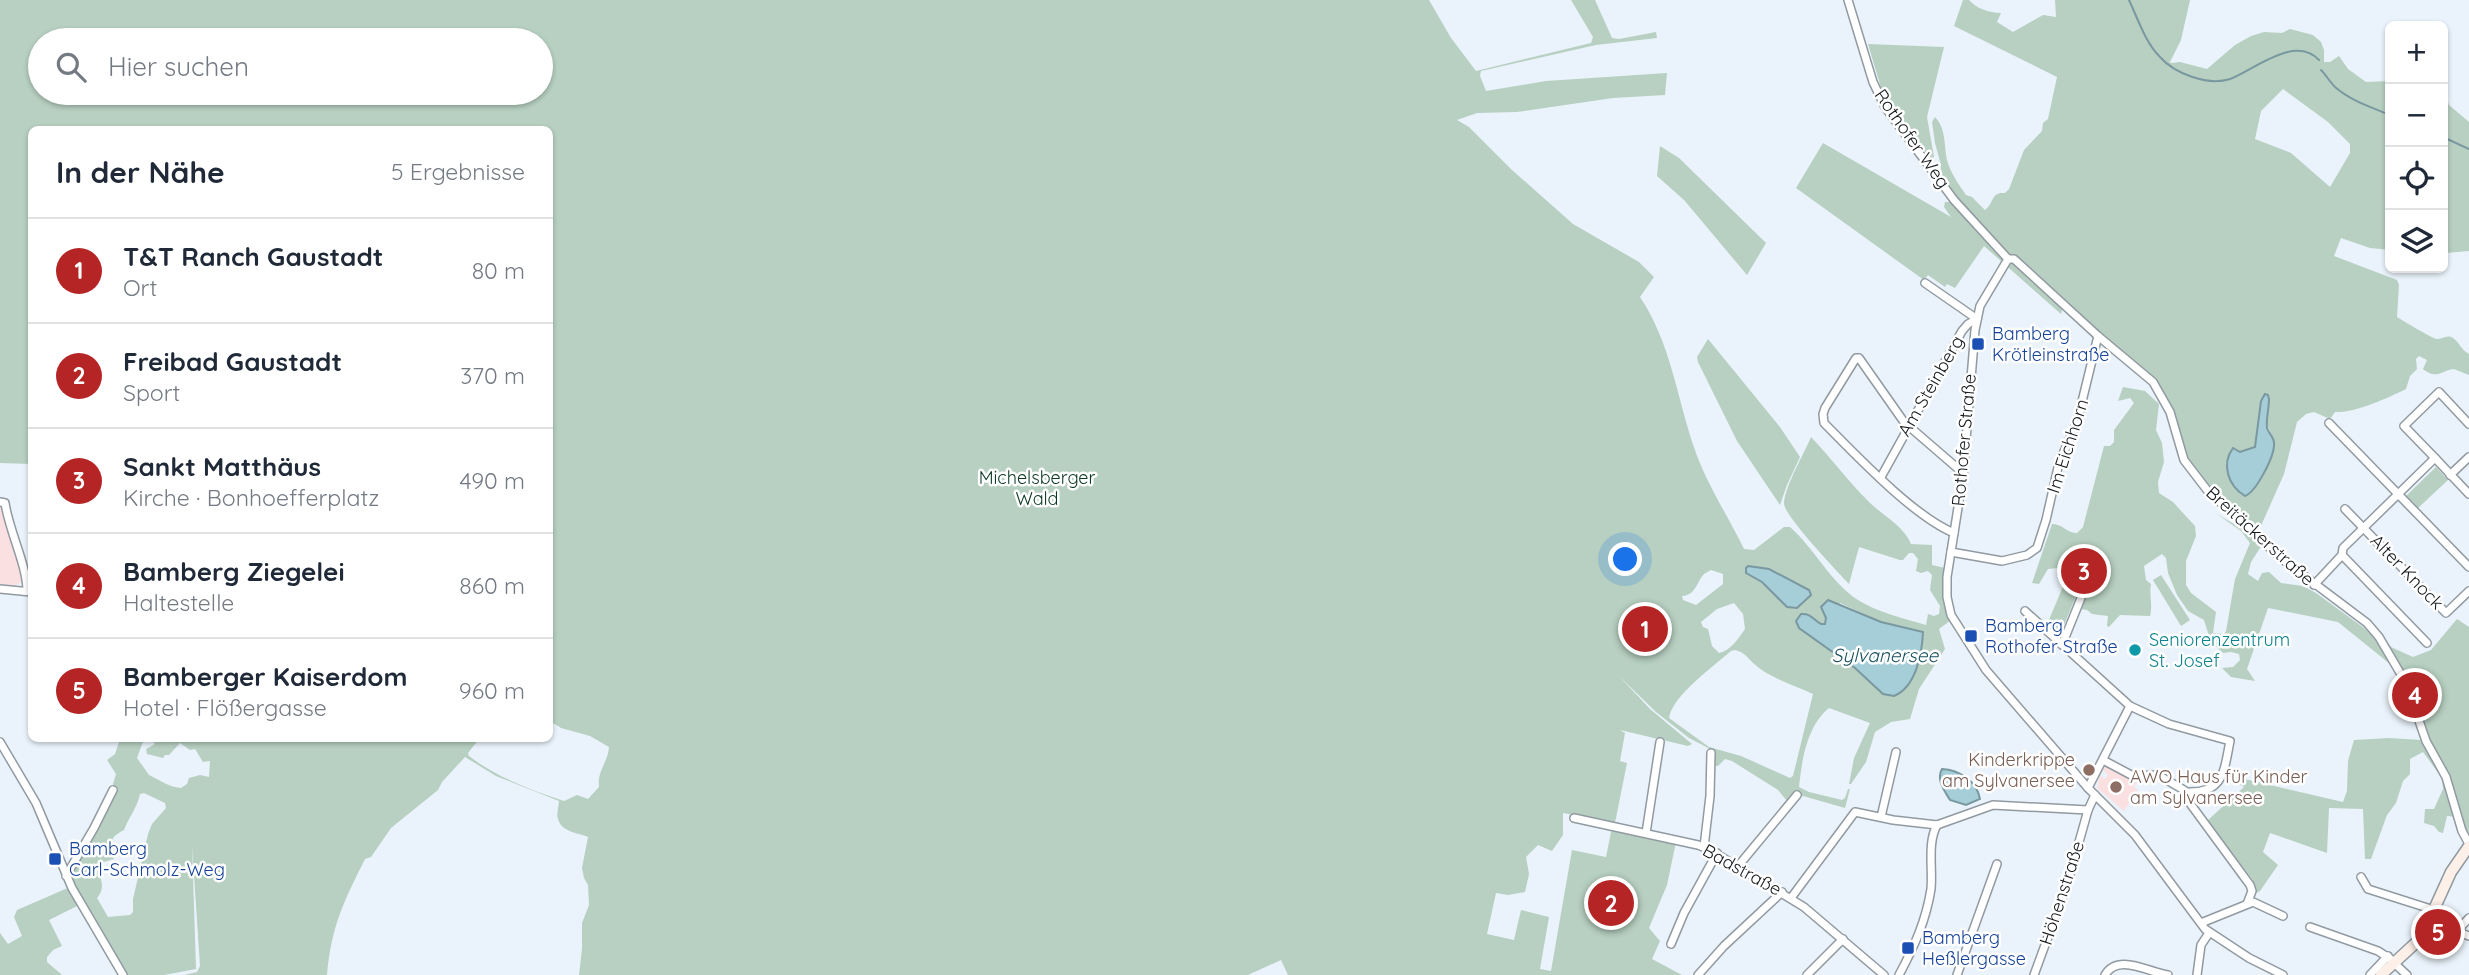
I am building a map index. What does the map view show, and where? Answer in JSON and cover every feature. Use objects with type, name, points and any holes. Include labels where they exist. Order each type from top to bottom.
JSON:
[{"type":"street","name":"Rothofer Weg","points":[[1848,0],[1873,82],[1885,107],[1954,200],[2008,260]]},
{"type":"street","name":"Rothofer Straße","points":[[2008,260],[1985,297],[1977,319],[1963,473],[1947,587],[1953,621],[1979,660],[2088,788],[2135,835],[2209,933],[2283,975]]},
{"type":"street","name":"Breitäckerstraße","points":[[2008,260],[2014,260],[2098,337],[2153,382],[2169,412],[2184,460],[2201,484],[2282,559],[2367,623],[2388,648],[2406,683],[2429,749],[2446,777],[2462,831],[2469,845]]},
{"type":"street","name":"Am Steinberg","points":[[1925,283],[1977,319]]},
{"type":"street","name":"Am Steinberg","points":[[1881,477],[1962,331],[1977,319]]},
{"type":"street","name":"Im Eichhorn","points":[[1951,552],[2002,561],[2027,555],[2037,548],[2059,463],[2077,422],[2098,337]]},
{"type":"street","points":[[1954,533],[1910,504],[1823,419],[1833,393],[1852,363],[1859,358],[1908,426],[1963,473]]},
{"type":"street","points":[[2469,424],[2439,392],[2404,426],[2469,494]]},
{"type":"street","points":[[2329,423],[2469,566]]},
{"type":"street","points":[[2450,475],[2469,457]]},
{"type":"street","points":[[2314,585],[2342,555],[2343,548],[2435,458]]},
{"type":"street","points":[[3,503],[28,588]]},
{"type":"street","name":"Alter Knock","points":[[2345,509],[2446,613],[2469,591]]},
{"type":"street","points":[[2342,555],[2427,643]]},
{"type":"street","points":[[0,589],[28,592]]},
{"type":"street","points":[[2062,645],[2081,598]]},
{"type":"street","points":[[2025,611],[2130,706],[2169,724],[2230,741],[2221,778],[2211,788],[2186,793]]},
{"type":"street","points":[[2088,788],[2130,706]]},
{"type":"street","points":[[0,741],[36,803],[66,876],[123,975]]},
{"type":"street","points":[[1646,833],[1660,742]]},
{"type":"street","points":[[1881,817],[1896,752]]},
{"type":"street","points":[[1704,847],[1712,753]]},
{"type":"street","points":[[2103,760],[2133,776],[2155,774],[2186,793],[2189,802],[2250,885],[2252,891],[2247,904]]},
{"type":"street","points":[[66,876],[113,790]]},
{"type":"street","points":[[1739,865],[1797,795]]},
{"type":"street","name":"Höhenstraße","points":[[2034,975],[2067,885],[2088,810],[2095,795]]},
{"type":"street","points":[[1791,898],[1855,812],[1937,825],[1993,805],[2088,810]]},
{"type":"street","name":"Badstraße","points":[[1574,818],[1704,847],[1717,853],[1791,898],[1884,975]]},
{"type":"street","points":[[1899,975],[1926,915],[1931,886],[1932,839],[1937,825]]},
{"type":"street","points":[[2370,975],[2421,939],[2451,872],[2469,845]]},
{"type":"street","points":[[1671,944],[1717,853]]},
{"type":"street","points":[[1957,975],[1997,864]]},
{"type":"street","points":[[2361,877],[2362,883],[2368,889],[2432,916],[2469,936]]},
{"type":"street","points":[[1698,975],[1724,946],[1782,892]]},
{"type":"street","points":[[2201,923],[2253,902],[2283,916]]},
{"type":"street","points":[[2457,931],[2469,918]]},
{"type":"street","points":[[2310,927],[2392,960],[2407,975]]},
{"type":"street","points":[[2197,975],[2201,945],[2209,933]]},
{"type":"street","points":[[1807,975],[1843,939]]},
{"type":"street","points":[[2381,975],[2392,960]]},
{"type":"street","points":[[2105,975],[2110,967],[2121,964],[2168,975]]},
{"type":"shaded area","points":[[0,505],[23,581],[15,586],[0,584]]},
{"type":"shaded area","name":"AWO Haus für Kinder am Sylvanersee","points":[[2106,763],[2138,780],[2134,787],[2138,790],[2124,811],[2097,788],[2100,775],[2105,779],[2108,775],[2103,770]]},
{"type":"green space","name":"Michelsberger Wald","points":[[0,0],[1429,0],[1451,38],[1476,71],[1591,43],[1593,37],[1571,0],[1595,0],[1612,38],[1656,32],[1657,38],[1596,45],[1481,71],[1480,76],[1486,91],[1546,81],[1667,73],[1665,95],[1613,98],[1517,112],[1477,113],[1457,120],[1469,127],[1512,170],[1573,224],[1639,262],[1654,277],[1640,297],[1667,353],[1689,433],[1701,465],[1744,549],[1754,550],[1784,527],[1790,527],[1839,584],[1866,605],[1926,625],[1928,614],[1939,614],[1940,606],[1930,590],[1932,575],[1928,571],[1916,571],[1918,559],[1913,553],[1900,560],[1859,547],[1849,584],[1792,519],[1784,503],[1785,496],[1811,437],[1869,502],[1903,532],[1911,544],[1932,545],[1932,565],[1945,568],[1951,620],[1939,629],[1945,649],[1919,689],[1910,719],[1891,722],[1875,732],[1866,762],[1851,784],[1854,758],[1870,723],[1829,708],[1815,724],[1804,754],[1799,787],[1842,800],[1850,789],[1845,808],[1803,796],[1787,801],[1778,790],[1732,761],[1725,759],[1715,766],[1714,751],[1689,738],[1656,712],[1619,676],[1650,709],[1692,744],[1688,746],[1620,730],[1625,733],[1620,761],[1627,763],[1615,823],[1563,813],[1563,835],[1552,851],[1538,845],[1526,857],[1529,874],[1525,892],[1508,895],[1496,893],[1487,934],[1514,940],[1521,910],[1549,917],[1540,969],[1551,971],[1572,850],[1606,857],[1611,832],[1615,828],[1676,842],[1667,885],[1649,928],[1660,941],[1652,959],[1682,975],[1288,975],[1281,960],[1248,975],[579,975],[582,923],[589,905],[588,885],[582,868],[588,837],[563,827],[557,815],[559,801],[496,776],[465,757],[438,790],[391,828],[371,857],[365,859],[340,915],[327,975],[184,975],[197,972],[200,966],[192,845],[196,969],[164,975],[127,975],[106,943],[71,877],[116,790],[113,784],[116,774],[107,760],[115,754],[119,742],[143,742],[137,758],[149,775],[168,785],[181,788],[187,784],[189,778],[200,775],[209,777],[210,761],[203,762],[195,749],[190,750],[180,743],[163,758],[147,754],[146,749],[155,744],[154,742],[477,742],[468,753],[469,756],[502,777],[564,801],[577,795],[588,799],[599,787],[609,747],[590,736],[561,728],[553,723],[553,126],[28,126],[28,464],[0,463]],"holes":[[[1751,566],[1769,569],[1809,590],[1811,594],[1762,582],[1746,573]],[[1711,570],[1723,574],[1723,584],[1696,605],[1683,600],[1682,596],[1693,591],[1704,574]],[[1734,603],[1743,614],[1745,629],[1730,647],[1719,653],[1712,646],[1708,629],[1703,627],[1701,622],[1717,609]],[[1840,603],[1881,622],[1923,632],[1914,676],[1878,690],[1855,668],[1796,623],[1804,614],[1819,623],[1825,624],[1826,618]],[[1731,651],[1738,651],[1766,673],[1813,694],[1793,776],[1790,778],[1741,756],[1709,747],[1669,718],[1685,691]],[[144,793],[165,803],[166,808],[152,824],[148,834],[133,899],[133,912],[130,915],[108,917],[97,898],[102,889],[100,863],[114,859],[112,842],[115,836],[124,830],[140,794]]]},
{"type":"green space","points":[[1963,0],[1969,0],[1987,11],[2001,13],[1997,22],[2013,32],[2043,15],[2056,17],[2055,0],[2190,0],[2181,40],[2171,63],[2180,62],[2207,69],[2235,45],[2251,36],[2264,32],[2282,33],[2290,29],[2313,35],[2321,42],[2324,62],[2330,62],[2339,56],[2348,69],[2366,82],[2385,81],[2385,250],[2370,248],[2341,238],[2334,256],[2397,280],[2397,317],[2434,338],[2453,338],[2469,354],[2469,375],[2454,369],[2432,374],[2423,369],[2427,360],[2419,356],[2416,359],[2417,369],[2410,376],[2406,389],[2362,408],[2335,412],[2330,419],[2314,412],[2306,414],[2297,422],[2284,474],[2260,528],[2254,530],[2210,489],[2193,468],[2169,403],[2152,376],[2064,303],[2061,314],[1984,246],[1955,288],[1947,284],[1945,287],[1928,275],[1924,280],[1796,188],[1823,143],[1951,217],[1944,207],[1945,202],[1955,202],[1940,175],[1941,165],[1932,122],[1935,117],[1943,131],[1948,165],[1966,195],[1972,197],[1985,210],[1997,194],[2005,193],[2009,189],[2024,150],[2042,131],[2043,123],[2048,119],[2057,77],[1954,26]],"holes":[[[2283,89],[2328,122],[2350,144],[2350,153],[2330,187],[2291,153],[2255,139],[2261,111]],[[2268,395],[2267,425],[2274,439],[2266,469],[2250,494],[2243,495],[2228,473],[2228,460],[2235,448],[2240,453],[2255,447],[2260,412]]]},
{"type":"green space","points":[[1868,44],[1944,47],[1927,117],[1934,157],[1930,159],[1882,91]]},
{"type":"green space","points":[[2448,102],[2469,122],[2469,251],[2448,253]]},
{"type":"green space","points":[[1660,146],[1679,158],[1766,243],[1747,275],[1684,200],[1657,176]]},
{"type":"green space","points":[[1708,339],[1780,427],[1800,457],[1780,505],[1737,441],[1698,362],[1697,357]]},
{"type":"green space","points":[[2123,387],[2145,391],[2159,404],[2156,430],[2162,443],[2164,462],[2158,482],[2159,493],[2173,502],[2195,526],[2196,536],[2186,561],[2186,585],[2191,593],[2216,612],[2213,633],[2224,634],[2226,631],[2235,579],[2250,543],[2241,531],[2217,514],[2239,527],[2242,526],[2262,545],[2251,562],[2248,574],[2258,581],[2262,573],[2269,572],[2281,583],[2303,586],[2364,628],[2380,643],[2386,641],[2391,647],[2413,657],[2431,650],[2457,619],[2469,627],[2469,836],[2458,820],[2451,816],[2447,816],[2443,833],[2424,823],[2425,809],[2434,809],[2443,789],[2442,778],[2423,752],[2410,759],[2410,774],[2403,781],[2396,803],[2387,815],[2371,859],[2365,859],[2363,809],[2329,808],[2327,853],[2270,833],[2263,852],[2278,865],[2260,891],[2254,894],[2253,880],[2207,821],[2244,787],[2225,776],[2226,773],[2231,773],[2236,768],[2236,777],[2343,802],[2347,791],[2348,761],[2354,740],[2422,740],[2421,721],[2425,714],[2413,712],[2395,668],[2338,622],[2268,608],[2247,669],[2255,681],[2231,677],[2222,668],[2233,667],[2240,660],[2239,654],[2223,653],[2211,642],[2204,620],[2188,611],[2177,595],[2168,573],[2166,558],[2162,554],[2144,566],[2146,580],[2151,584],[2150,616],[2120,615],[2109,627],[2108,616],[2081,609],[2084,593],[2081,596],[2073,588],[2086,585],[2084,590],[2090,592],[2089,587],[2096,581],[2098,571],[2104,572],[2102,564],[2074,555],[2058,568],[2048,569],[2039,584],[2032,583],[2052,524],[2077,533],[2083,527],[2104,446],[2110,446],[2114,442],[2114,430],[2134,403],[2130,398],[2118,401]]},
{"type":"green space","points":[[2436,467],[2448,480],[2418,508],[2406,496]]},
{"type":"green space","points":[[2161,575],[2190,620],[2181,626],[2153,580]]},
{"type":"green space","points":[[2064,584],[2071,586],[2071,590],[2078,596],[2061,632],[2061,638],[2046,627]]},
{"type":"green space","points":[[70,887],[79,905],[49,920],[62,946],[53,950],[47,957],[47,962],[62,975],[0,975],[0,933],[8,944],[22,936],[14,917],[17,910]]},
{"type":"water","points":[[2265,394],[2269,399],[2267,428],[2273,439],[2273,449],[2259,481],[2245,496],[2234,487],[2228,474],[2227,461],[2233,448],[2240,452],[2255,447],[2261,401]]},
{"type":"water","points":[[1748,566],[1769,569],[1809,590],[1811,595],[1797,608],[1787,607],[1762,582],[1746,573]]},
{"type":"water","name":"Sylvanersee","points":[[1828,600],[1881,622],[1923,632],[1913,678],[1902,692],[1894,696],[1883,694],[1855,668],[1799,628],[1796,621],[1801,614],[1825,624],[1826,618],[1821,607]]},
{"type":"water","points":[[1942,769],[1966,778],[1975,787],[1980,799],[1966,805],[1950,800],[1940,781]]},
{"type":"waterway","points":[[2129,0],[2155,51],[2174,69],[2192,77],[2212,81],[2230,79],[2287,52],[2309,53],[2319,60]]},
{"type":"waterway","points":[[2321,70],[2335,87],[2348,96],[2385,113]]},
{"type":"waterway","points":[[2448,139],[2469,149]]},
{"type":"place","name":"Bamberg Krötleinstraße","points":[[1978,344]]},
{"type":"place","name":"Sankt Matthäus","points":[[2084,571]]},
{"type":"place","name":"T&T Ranch Gaustadt","points":[[1645,629]]},
{"type":"place","name":"Bamberg Rothofer Straße","points":[[1971,636]]},
{"type":"place","name":"Seniorenzentrum St. Josef","points":[[2135,650]]},
{"type":"place","name":"Bamberg Ziegelei","points":[[2415,695]]},
{"type":"place","name":"Kinderkrippe am Sylvanersee","points":[[2089,770]]},
{"type":"place","name":"AWO Haus für Kinder am Sylvanersee","points":[[2116,787]]},
{"type":"place","name":"Bamberg Carl-Schmolz-Weg","points":[[55,859]]},
{"type":"place","name":"Freibad Gaustadt","points":[[1611,903]]},
{"type":"place","name":"Bamberger Kaiserdom","points":[[2438,932]]},
{"type":"place","name":"Bamberg Heßlergasse","points":[[1908,948]]}]
